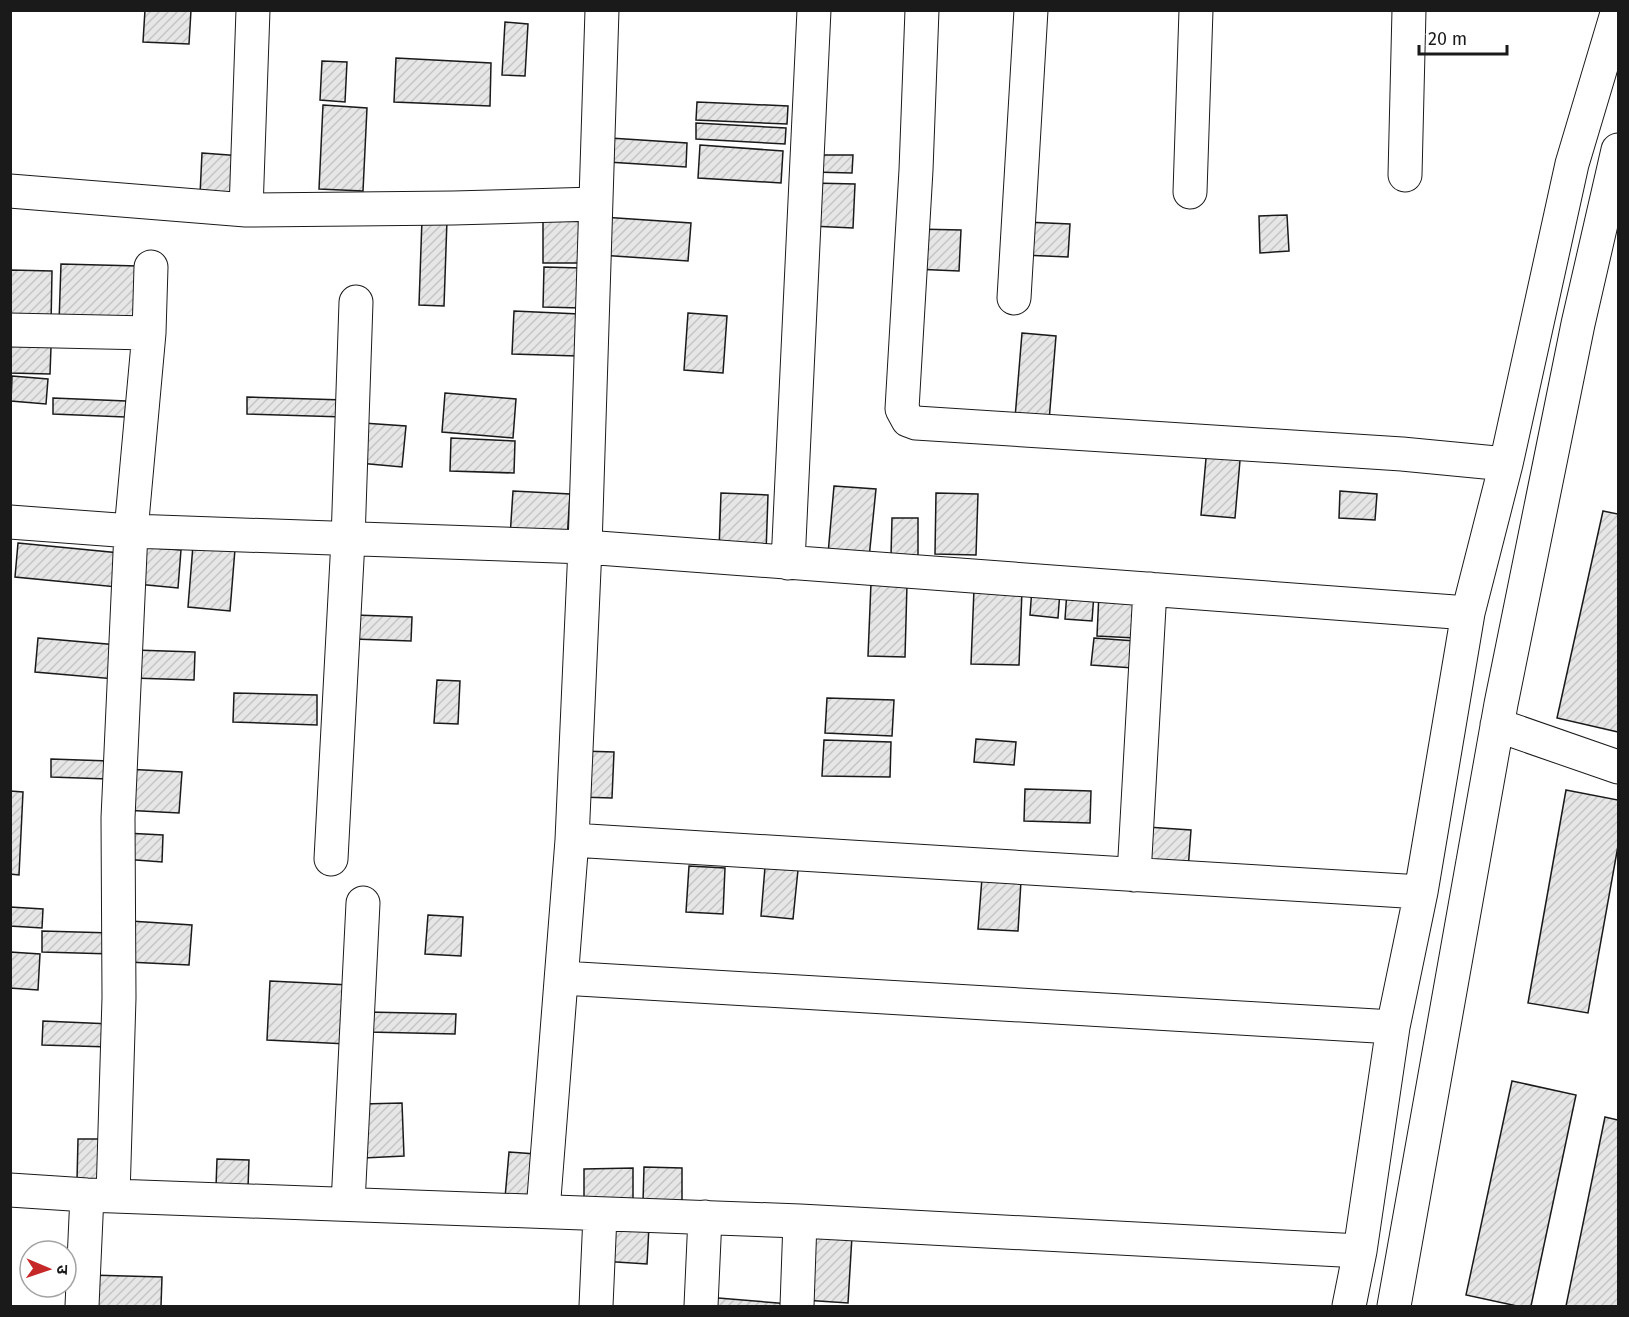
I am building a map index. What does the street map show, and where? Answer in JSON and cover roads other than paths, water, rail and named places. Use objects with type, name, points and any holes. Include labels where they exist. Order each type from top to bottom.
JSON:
[{"type":"street","points":[[246,210],[254,10]]},
{"type":"street","points":[[543,1211],[572,840],[585,547],[602,10]]},
{"type":"street","points":[[788,562],[814,10]]},
{"type":"street","points":[[922,10],[916,170],[902,409],[908,420],[916,423],[1402,454],[1506,464]]},
{"type":"street","points":[[1014,298],[1032,10]]},
{"type":"street","points":[[1190,192],[1196,10]]},
{"type":"street","points":[[1405,175],[1409,10]]},
{"type":"street","points":[[1618,10],[1572,164],[1506,464],[1468,613],[1421,892],[1393,1027],[1351,1299],[1401,1304],[1497,725],[1578,324],[1618,155]]},
{"type":"street","points":[[10,191],[246,210],[595,204]]},
{"type":"street","points":[[82,1306],[100,1196],[118,998],[117,818],[131,531],[149,333],[151,267]]},
{"type":"street","points":[[331,859],[348,540],[356,302]]},
{"type":"street","points":[[10,330],[149,333]]},
{"type":"street","points":[[10,522],[131,531],[585,547],[1468,613]]},
{"type":"street","points":[[1134,875],[1150,590]]},
{"type":"street","points":[[1497,725],[1618,767]]},
{"type":"street","points":[[572,840],[1421,892]]},
{"type":"street","points":[[348,1204],[363,903]]},
{"type":"street","points":[[562,978],[1393,1027]]},
{"type":"street","points":[[10,1191],[800,1221],[1360,1251]]},
{"type":"street","points":[[596,1306],[600,1215]]},
{"type":"street","points":[[701,1306],[705,1217]]},
{"type":"street","points":[[797,1306],[800,1221]]}]
